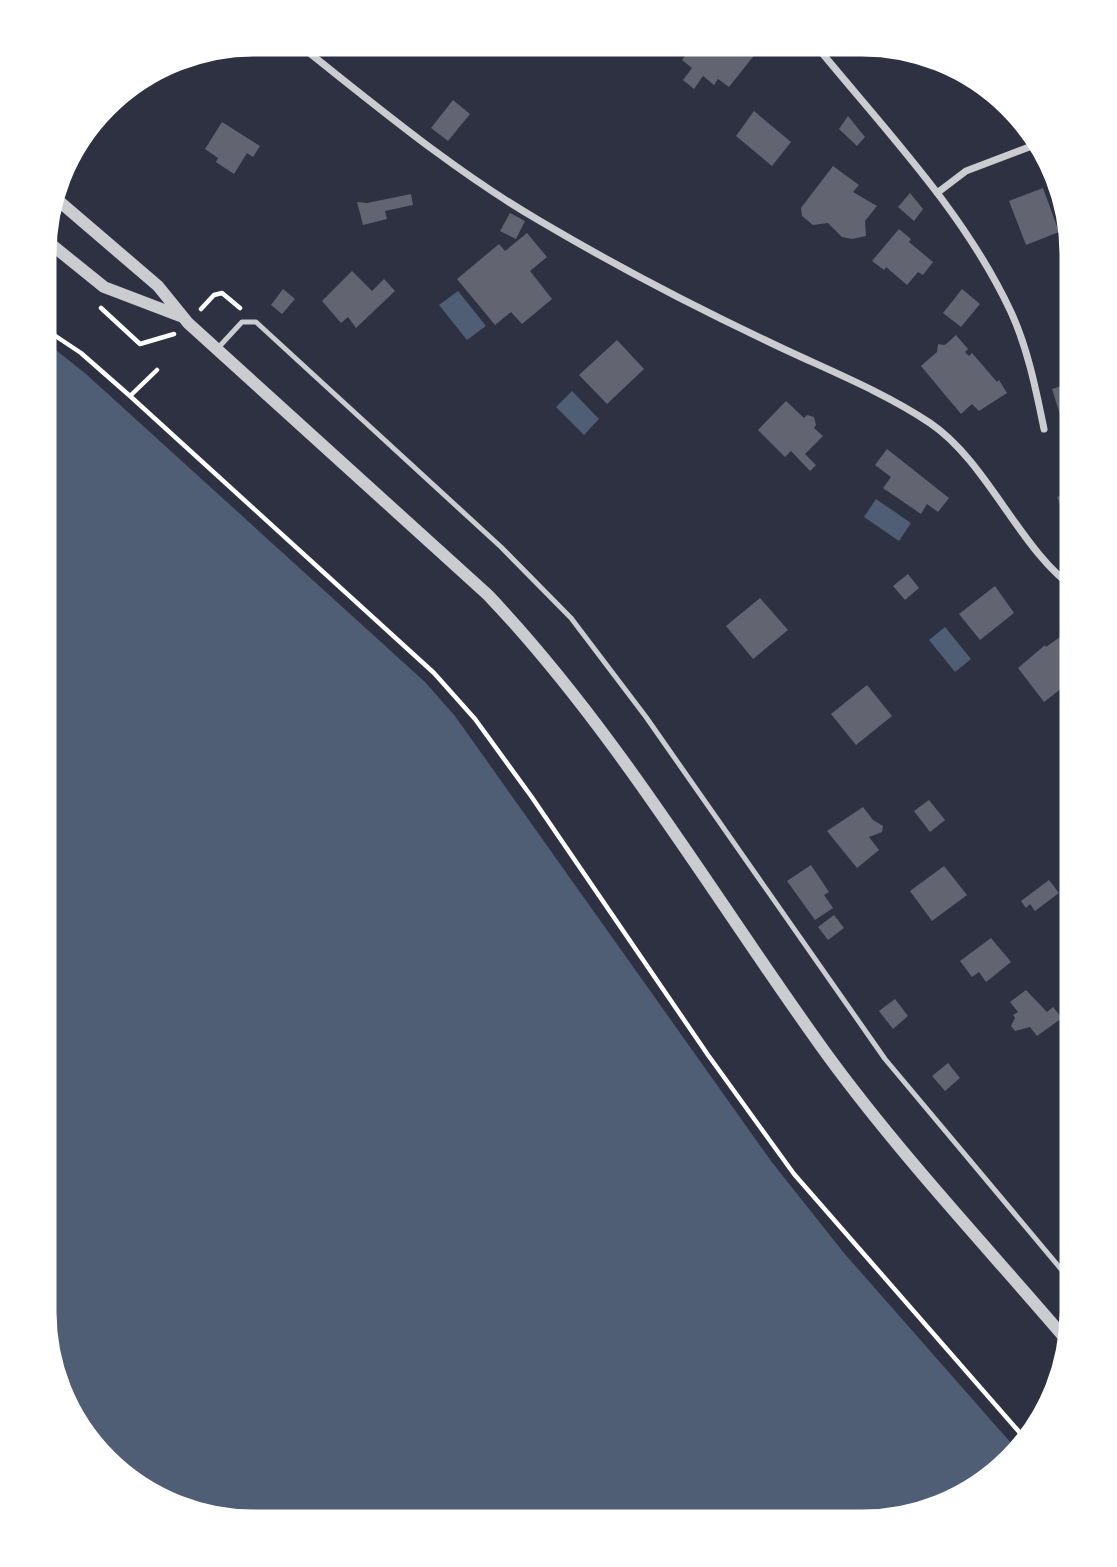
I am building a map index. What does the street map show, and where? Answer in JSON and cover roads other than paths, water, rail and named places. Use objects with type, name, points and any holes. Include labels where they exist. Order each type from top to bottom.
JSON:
[{"type":"street","points":[[308,52],[461,171],[540,221],[761,338],[901,404],[934,426],[984,480],[1049,564],[1064,578]]},
{"type":"street","points":[[821,52],[968,234],[1012,314],[1034,377],[1044,429]]},
{"type":"street","points":[[937,193],[966,171],[1032,146]]},
{"type":"street","points":[[60,202],[158,286],[184,320],[488,595],[536,646],[866,1107],[1063,1336]]},
{"type":"street","points":[[53,246],[104,287],[184,320]]},
{"type":"lane","points":[[217,349],[242,322],[256,322],[501,547],[571,618],[646,717],[885,1059],[1064,1273]]},
{"type":"water","points":[[458,291],[486,326],[467,340],[439,305]]},
{"type":"water","points":[[52,347],[86,374],[425,682],[455,716],[771,1161],[844,1253],[1014,1446],[975,1480],[952,1494],[914,1508],[889,1513],[862,1514],[228,1513],[203,1508],[165,1494],[121,1464],[103,1446],[73,1402],[63,1377],[56,1352],[52,1312]]},
{"type":"water","points":[[572,391],[599,419],[584,435],[556,407]]},
{"type":"water","points":[[1064,494],[1064,514],[1057,497]]},
{"type":"water","points":[[876,499],[911,523],[899,541],[864,517]]},
{"type":"water","points":[[945,627],[971,659],[955,672],[929,640]]}]
